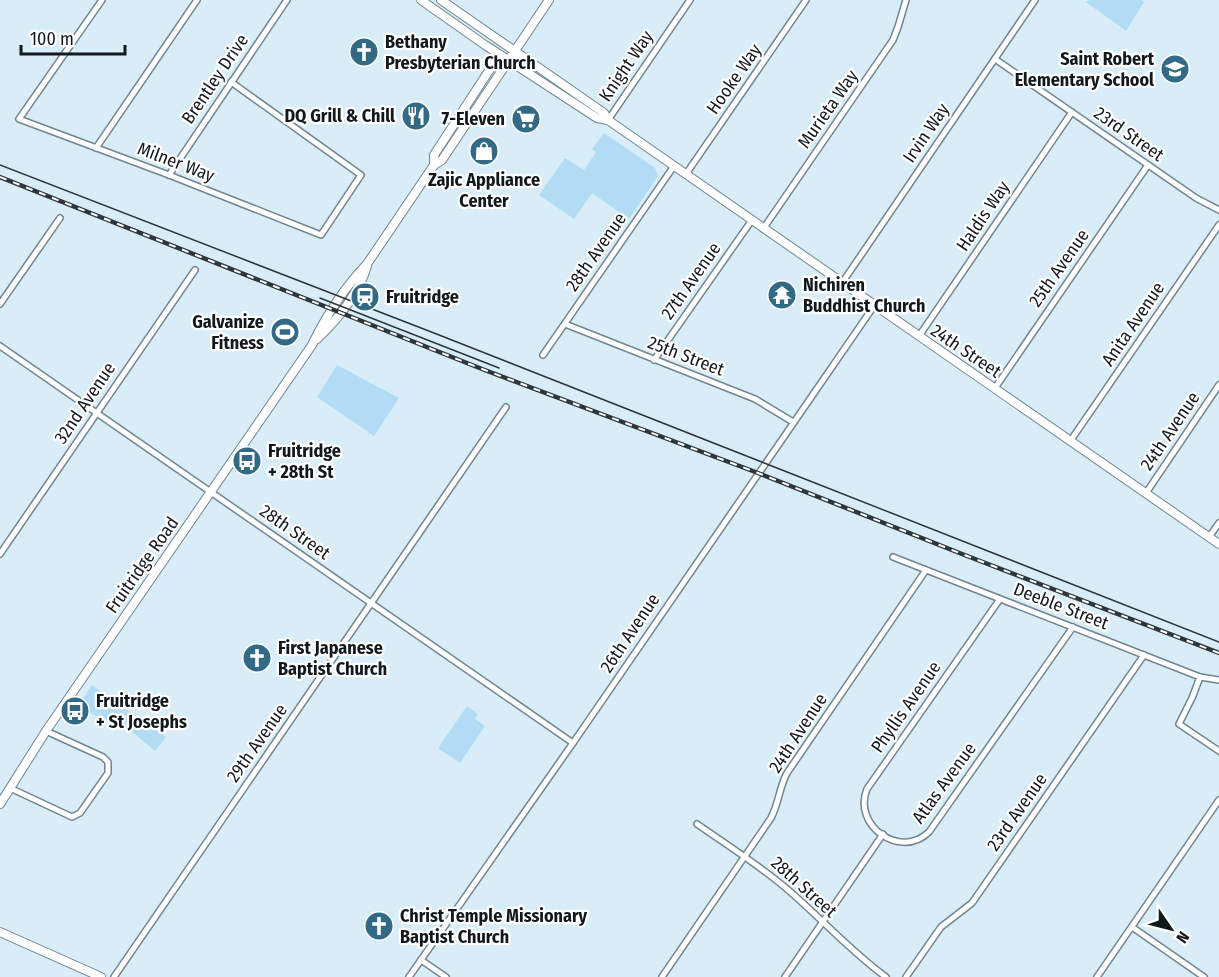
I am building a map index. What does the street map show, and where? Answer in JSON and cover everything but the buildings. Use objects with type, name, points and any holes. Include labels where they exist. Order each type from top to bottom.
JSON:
[{"type":"street","name":"Milner Way","points":[[102,0],[19,119],[321,235],[361,175],[231,82]]},
{"type":"street","points":[[96,148],[197,0]]},
{"type":"street","name":"Brentley Drive","points":[[169,175],[287,0]]},
{"type":"street","name":"24th Street","points":[[421,0],[597,118],[608,120],[1219,544]]},
{"type":"street","name":"Fruitridge Road","points":[[0,804],[46,731],[312,345],[322,323],[356,275],[367,264],[434,165],[434,155],[494,63],[508,60],[549,0]]},
{"type":"street","name":"Knight Way","points":[[608,120],[690,0]]},
{"type":"street","name":"Hooke Way","points":[[686,174],[806,0]]},
{"type":"street","name":"Murieta Way","points":[[763,229],[887,48],[898,27],[906,0]]},
{"type":"street","name":"Irvin Way","points":[[842,283],[1035,0]]},
{"type":"street","name":"24th Street","points":[[443,1],[604,113],[608,120]]},
{"type":"street","name":"23rd Street","points":[[995,59],[1196,198],[1219,210]]},
{"type":"street","name":"Haldis Way","points":[[918,337],[1072,112]]},
{"type":"street","name":"25th Avenue","points":[[995,388],[1148,165]]},
{"type":"street","name":"28th Avenue","points":[[543,355],[674,166]]},
{"type":"street","points":[[0,304],[60,218]]},
{"type":"street","name":"27th Avenue","points":[[654,360],[752,219]]},
{"type":"street","name":"Anita Avenue","points":[[1071,440],[1219,225]]},
{"type":"street","name":"32nd Avenue","points":[[0,554],[195,270]]},
{"type":"street","name":"26th Avenue","points":[[409,977],[874,306]]},
{"type":"street","name":"25th Street","points":[[565,324],[755,399],[793,422]]},
{"type":"street","name":"28th Street","points":[[0,346],[573,743]]},
{"type":"street","name":"24th Avenue","points":[[1146,494],[1219,385]]},
{"type":"street","points":[[1213,394],[1219,398]]},
{"type":"street","name":"29th Avenue","points":[[114,977],[506,407]]},
{"type":"street","points":[[1209,537],[1219,523]]},
{"type":"street","name":"Deeble Street","points":[[893,557],[1200,677],[1219,680]]},
{"type":"street","name":"24th Avenue","points":[[662,977],[775,811],[787,773],[926,570]]},
{"type":"street","name":"Phyllis Avenue","points":[[883,834],[871,825],[865,814],[863,801],[867,789],[1000,599]]},
{"type":"street","name":"Atlas Avenue","points":[[883,834],[894,841],[909,843],[917,841],[929,832],[1073,627]]},
{"type":"street","name":"23rd Avenue","points":[[906,977],[941,927],[972,903],[1144,655]]},
{"type":"street","points":[[1200,677],[1179,724],[1219,751]]},
{"type":"street","points":[[10,788],[72,817],[80,813],[108,773],[108,762],[103,757],[46,731]]},
{"type":"street","points":[[1097,977],[1219,800]]},
{"type":"street","name":"28th Street","points":[[697,824],[787,888],[857,955],[886,977]]},
{"type":"street","points":[[785,977],[883,834]]},
{"type":"street","points":[[1131,927],[1204,977]]},
{"type":"street","points":[[0,932],[101,977]]},
{"type":"street","points":[[421,960],[446,977]]},
{"type":"shaded area","points":[[1089,0],[1141,0],[1144,2],[1126,31],[1086,2]]},
{"type":"shaded area","points":[[604,133],[655,168],[658,176],[629,219],[592,193],[574,219],[539,195],[565,158],[584,170],[596,152],[592,149]]},
{"type":"shaded area","points":[[337,365],[399,398],[374,436],[317,397]]},
{"type":"shaded area","points":[[92,685],[166,737],[155,751],[130,730],[77,708]]},
{"type":"shaded area","points":[[467,706],[478,714],[475,719],[485,726],[460,763],[438,748]]},
{"type":"tram line","points":[[0,165],[1219,642]]},
{"type":"tram line","points":[[320,298],[499,368]]},
{"type":"railway","points":[[0,177],[482,369],[758,473],[1219,653]]},
{"type":"place","name":"Bethany Presbyterian Church","points":[[364,52]]},
{"type":"place","name":"Saint Robert Elementary School","points":[[1175,69]]},
{"type":"place","name":"DQ Grill & Chill","points":[[416,116]]},
{"type":"place","name":"7-Eleven","points":[[526,119]]},
{"type":"place","name":"Zajic Appliance Center","points":[[484,151]]},
{"type":"place","name":"Nichiren Buddhist Church","points":[[782,295]]},
{"type":"place","name":"Fruitridge","points":[[365,297]]},
{"type":"place","name":"Galvanize Fitness","points":[[285,332]]},
{"type":"place","name":"Fruitridge + 28th St","points":[[247,461]]},
{"type":"place","name":"First Japanese Baptist Church","points":[[257,658]]},
{"type":"place","name":"Fruitridge + St Josephs","points":[[75,711]]},
{"type":"place","name":"Christ Temple Missionary Baptist Church","points":[[379,926]]}]
